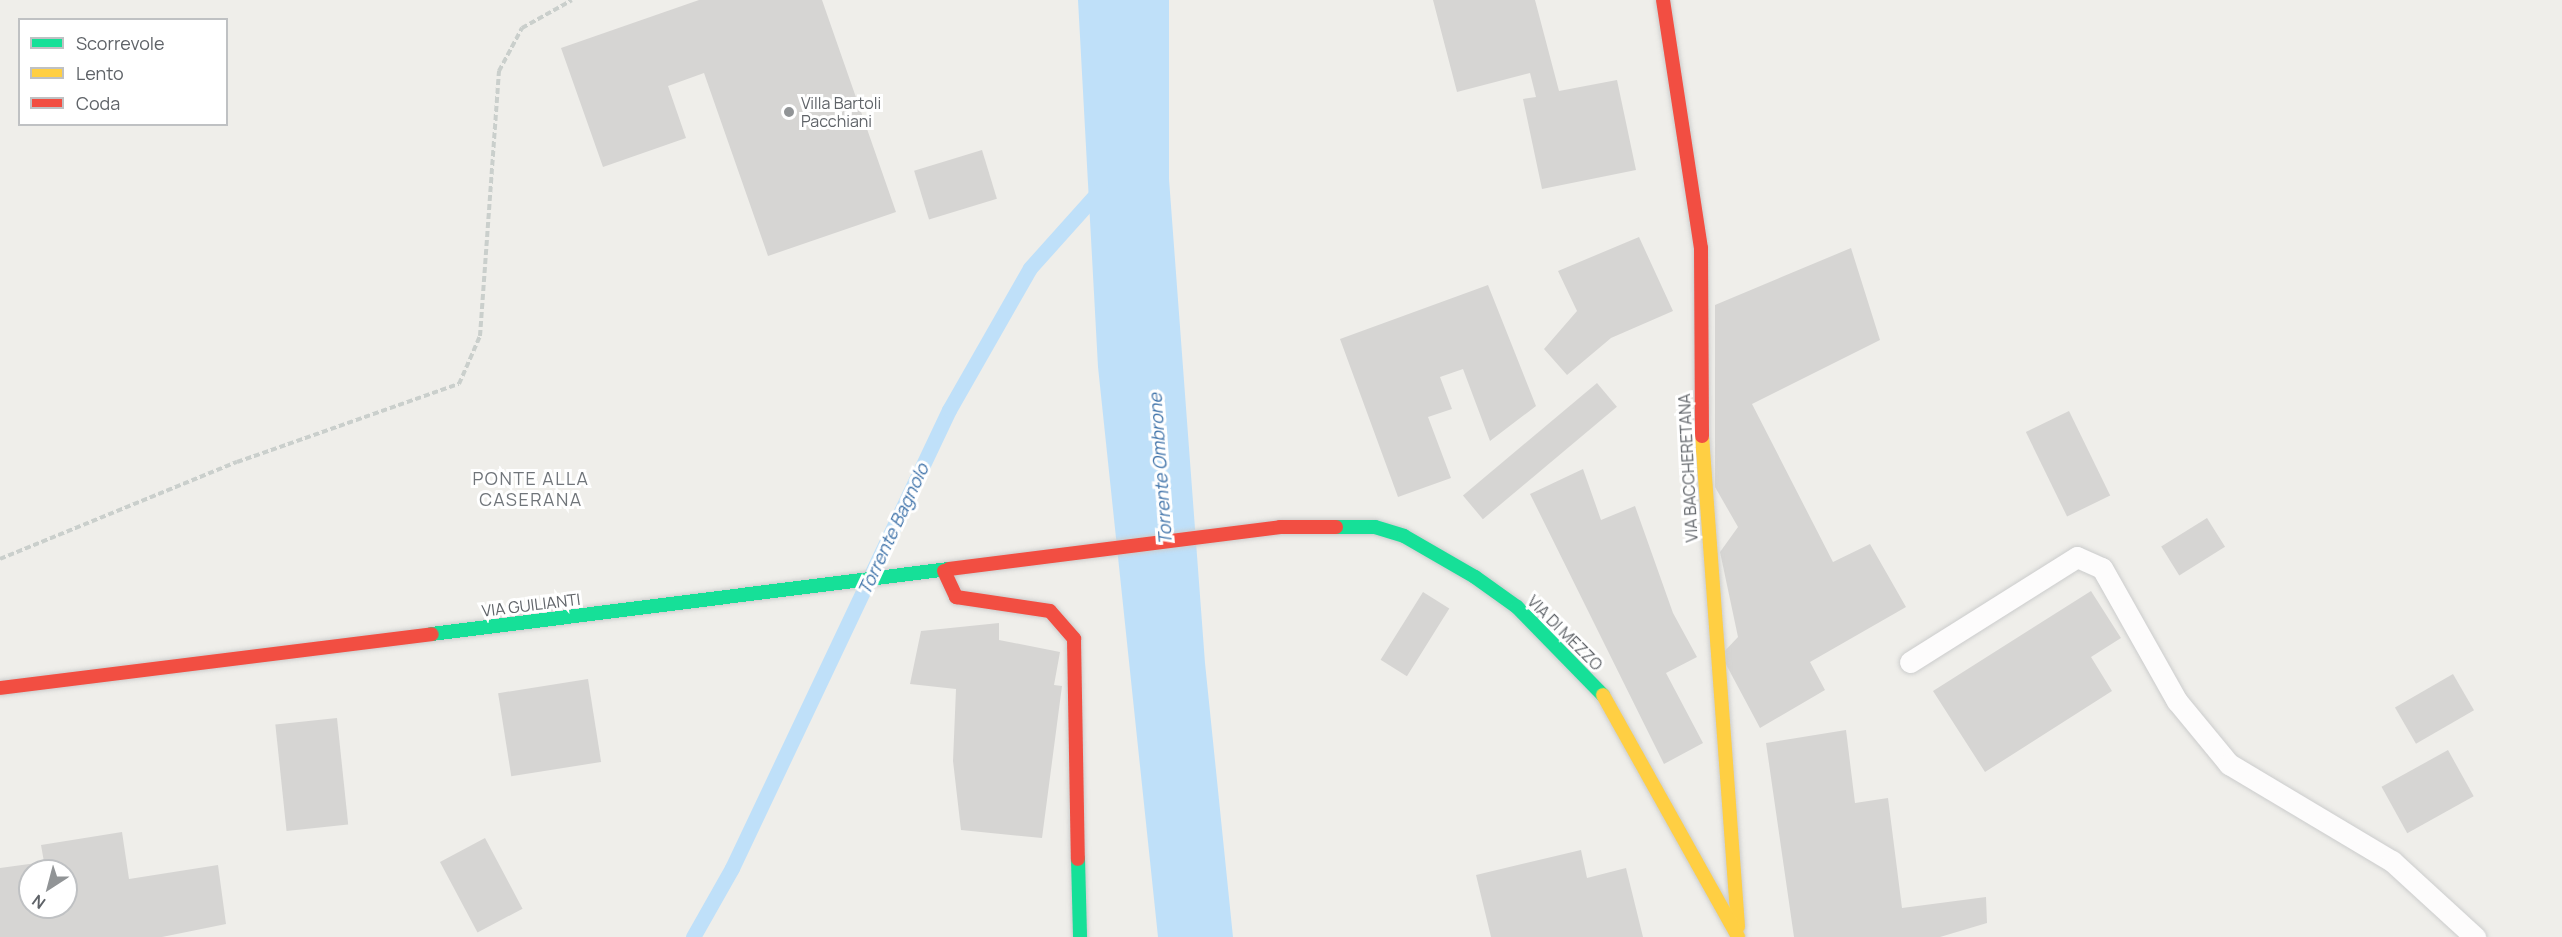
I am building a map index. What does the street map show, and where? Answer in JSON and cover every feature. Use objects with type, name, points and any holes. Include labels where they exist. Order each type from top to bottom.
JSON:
[{"type":"street","name":"VIA BACCHERETANA","points":[[1663,0],[1701,248],[1700,399],[1710,583],[1738,937]]},
{"type":"street","name":"VIA DI MEZZO","points":[[1066,555],[1280,526],[1348,523],[1404,536],[1475,577],[1549,635],[1604,697],[1738,937]]},
{"type":"street","name":"VIA GUILIANTI","points":[[0,688],[1066,555]]},
{"type":"street","points":[[944,571],[956,597],[1043,609],[1064,621],[1074,639],[1080,937]]},
{"type":"lane","points":[[1910,662],[2077,557],[2102,568],[2177,701],[2229,764],[2392,861],[2475,937]]},
{"type":"path","points":[[0,559],[237,462],[459,384],[480,336],[500,71],[522,28],[572,0]]},
{"type":"water","name":"Torrente Ombrone","points":[[1078,0],[1169,0],[1169,179],[1205,663],[1233,937],[1158,937],[1098,367]]},
{"type":"building","name":"Villa Bartoli Pacchiani","points":[[699,0],[822,0],[896,212],[768,256],[704,73],[668,86],[686,138],[603,167],[561,48]]},
{"type":"building","points":[[1433,0],[1535,0],[1559,91],[1617,80],[1636,170],[1542,189],[1523,99],[1536,97],[1530,73],[1457,92]]},
{"type":"building","points":[[982,150],[997,199],[929,220],[914,171]]},
{"type":"building","points":[[1639,237],[1673,311],[1611,338],[1567,375],[1544,349],[1577,311],[1558,271]]},
{"type":"building","points":[[1851,248],[1880,340],[1752,404],[1833,562],[1870,544],[1906,607],[1810,662],[1825,690],[1760,728],[1721,655],[1738,637],[1720,552],[1738,527],[1715,487],[1715,305]]},
{"type":"building","points":[[1488,285],[1536,406],[1490,441],[1463,369],[1440,377],[1452,409],[1428,417],[1451,478],[1398,497],[1340,339]]},
{"type":"building","points":[[1597,383],[1617,407],[1483,519],[1463,495]]},
{"type":"building","points":[[2069,411],[2110,495],[2067,517],[2026,432]]},
{"type":"building","points":[[1583,469],[1601,520],[1635,506],[1673,613],[1697,657],[1666,673],[1703,743],[1664,764],[1530,494]]},
{"type":"building","points":[[2207,518],[2225,547],[2179,575],[2161,547]]},
{"type":"building","points":[[2091,591],[2121,638],[2091,657],[2112,691],[1985,772],[1933,691]]},
{"type":"building","points":[[1423,592],[1449,608],[1407,676],[1381,660]]},
{"type":"building","points":[[999,623],[999,640],[1060,652],[1054,685],[1062,686],[1042,838],[961,830],[953,761],[956,689],[910,684],[921,631]]},
{"type":"building","points":[[2453,674],[2474,710],[2416,744],[2395,708]]},
{"type":"building","points":[[588,679],[601,762],[511,776],[498,693]]},
{"type":"building","points":[[337,718],[348,824],[287,831],[275,724]]},
{"type":"building","points":[[1846,730],[1855,803],[1888,798],[1902,908],[1986,897],[1987,923],[1940,937],[1794,937],[1766,743]]},
{"type":"building","points":[[2448,750],[2474,796],[2407,833],[2382,787]]},
{"type":"building","points":[[122,832],[129,879],[218,865],[226,924],[162,937],[0,937],[0,868],[18,866],[18,919],[78,919],[78,859],[43,859],[41,845]]},
{"type":"building","points":[[485,838],[523,909],[478,933],[440,862]]},
{"type":"building","points":[[1581,850],[1587,878],[1626,868],[1643,937],[1491,937],[1476,875]]},
{"type":"waterway","name":"Torrente Bagnolo","points":[[693,937],[732,868],[949,410],[1030,268],[1100,190]]},
{"type":"traffic: fast","points":[[1336,527],[1375,527],[1404,536],[1475,577],[1517,607],[1603,695]]},
{"type":"traffic: fast","points":[[432,634],[949,569]]},
{"type":"traffic: fast","points":[[1078,859],[1080,937]]},
{"type":"traffic: slow","points":[[1702,436],[1738,927]]},
{"type":"traffic: slow","points":[[1603,695],[1738,937]]},
{"type":"traffic: jam","points":[[1663,0],[1701,248],[1702,436]]},
{"type":"traffic: jam","points":[[949,569],[1280,527],[1336,527]]},
{"type":"traffic: jam","points":[[944,571],[956,597],[1050,611],[1074,639],[1078,859]]},
{"type":"traffic: jam","points":[[0,688],[432,634]]},
{"type":"place","name":"Villa Bartoli Pacchiani","points":[[789,112]]},
{"type":"district","name":"PONTE ALLA CASERANA","points":[[531,489]]}]
